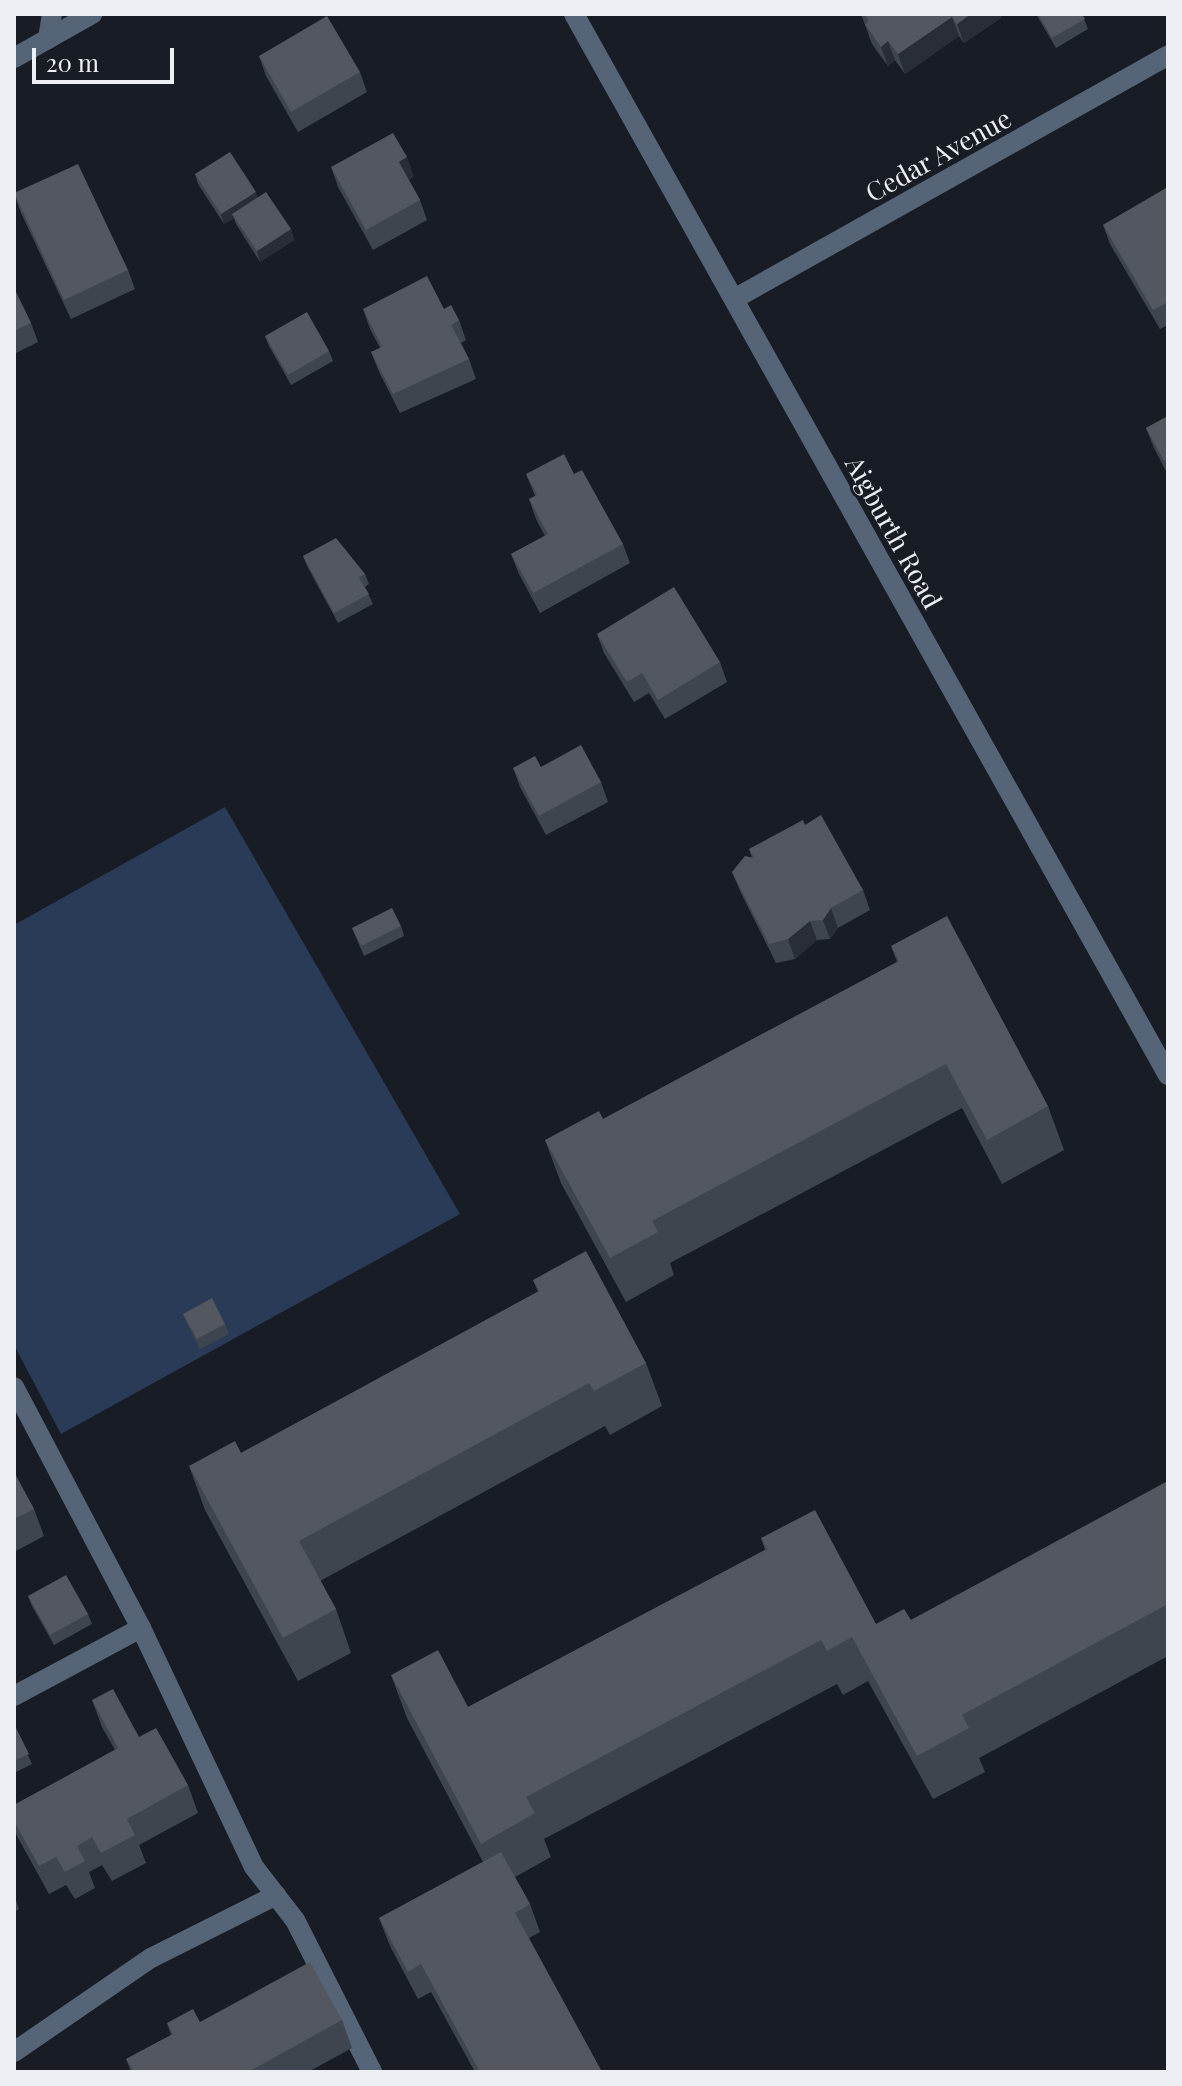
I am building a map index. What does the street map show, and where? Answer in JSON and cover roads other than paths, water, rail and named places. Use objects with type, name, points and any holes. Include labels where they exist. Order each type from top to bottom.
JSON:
[{"type":"street","points":[[48,39],[52,14]]},
{"type":"street","points":[[14,58],[92,14]]},
{"type":"street","name":"Aigburth Road","points":[[574,14],[1168,1075]]},
{"type":"street","name":"Cedar Avenue","points":[[734,299],[1168,55]]},
{"type":"street","points":[[14,1387],[141,1628],[254,1867],[295,1920],[372,2072]]},
{"type":"street","points":[[14,1696],[141,1628]]},
{"type":"street","points":[[14,2052],[151,1958],[276,1895]]}]
